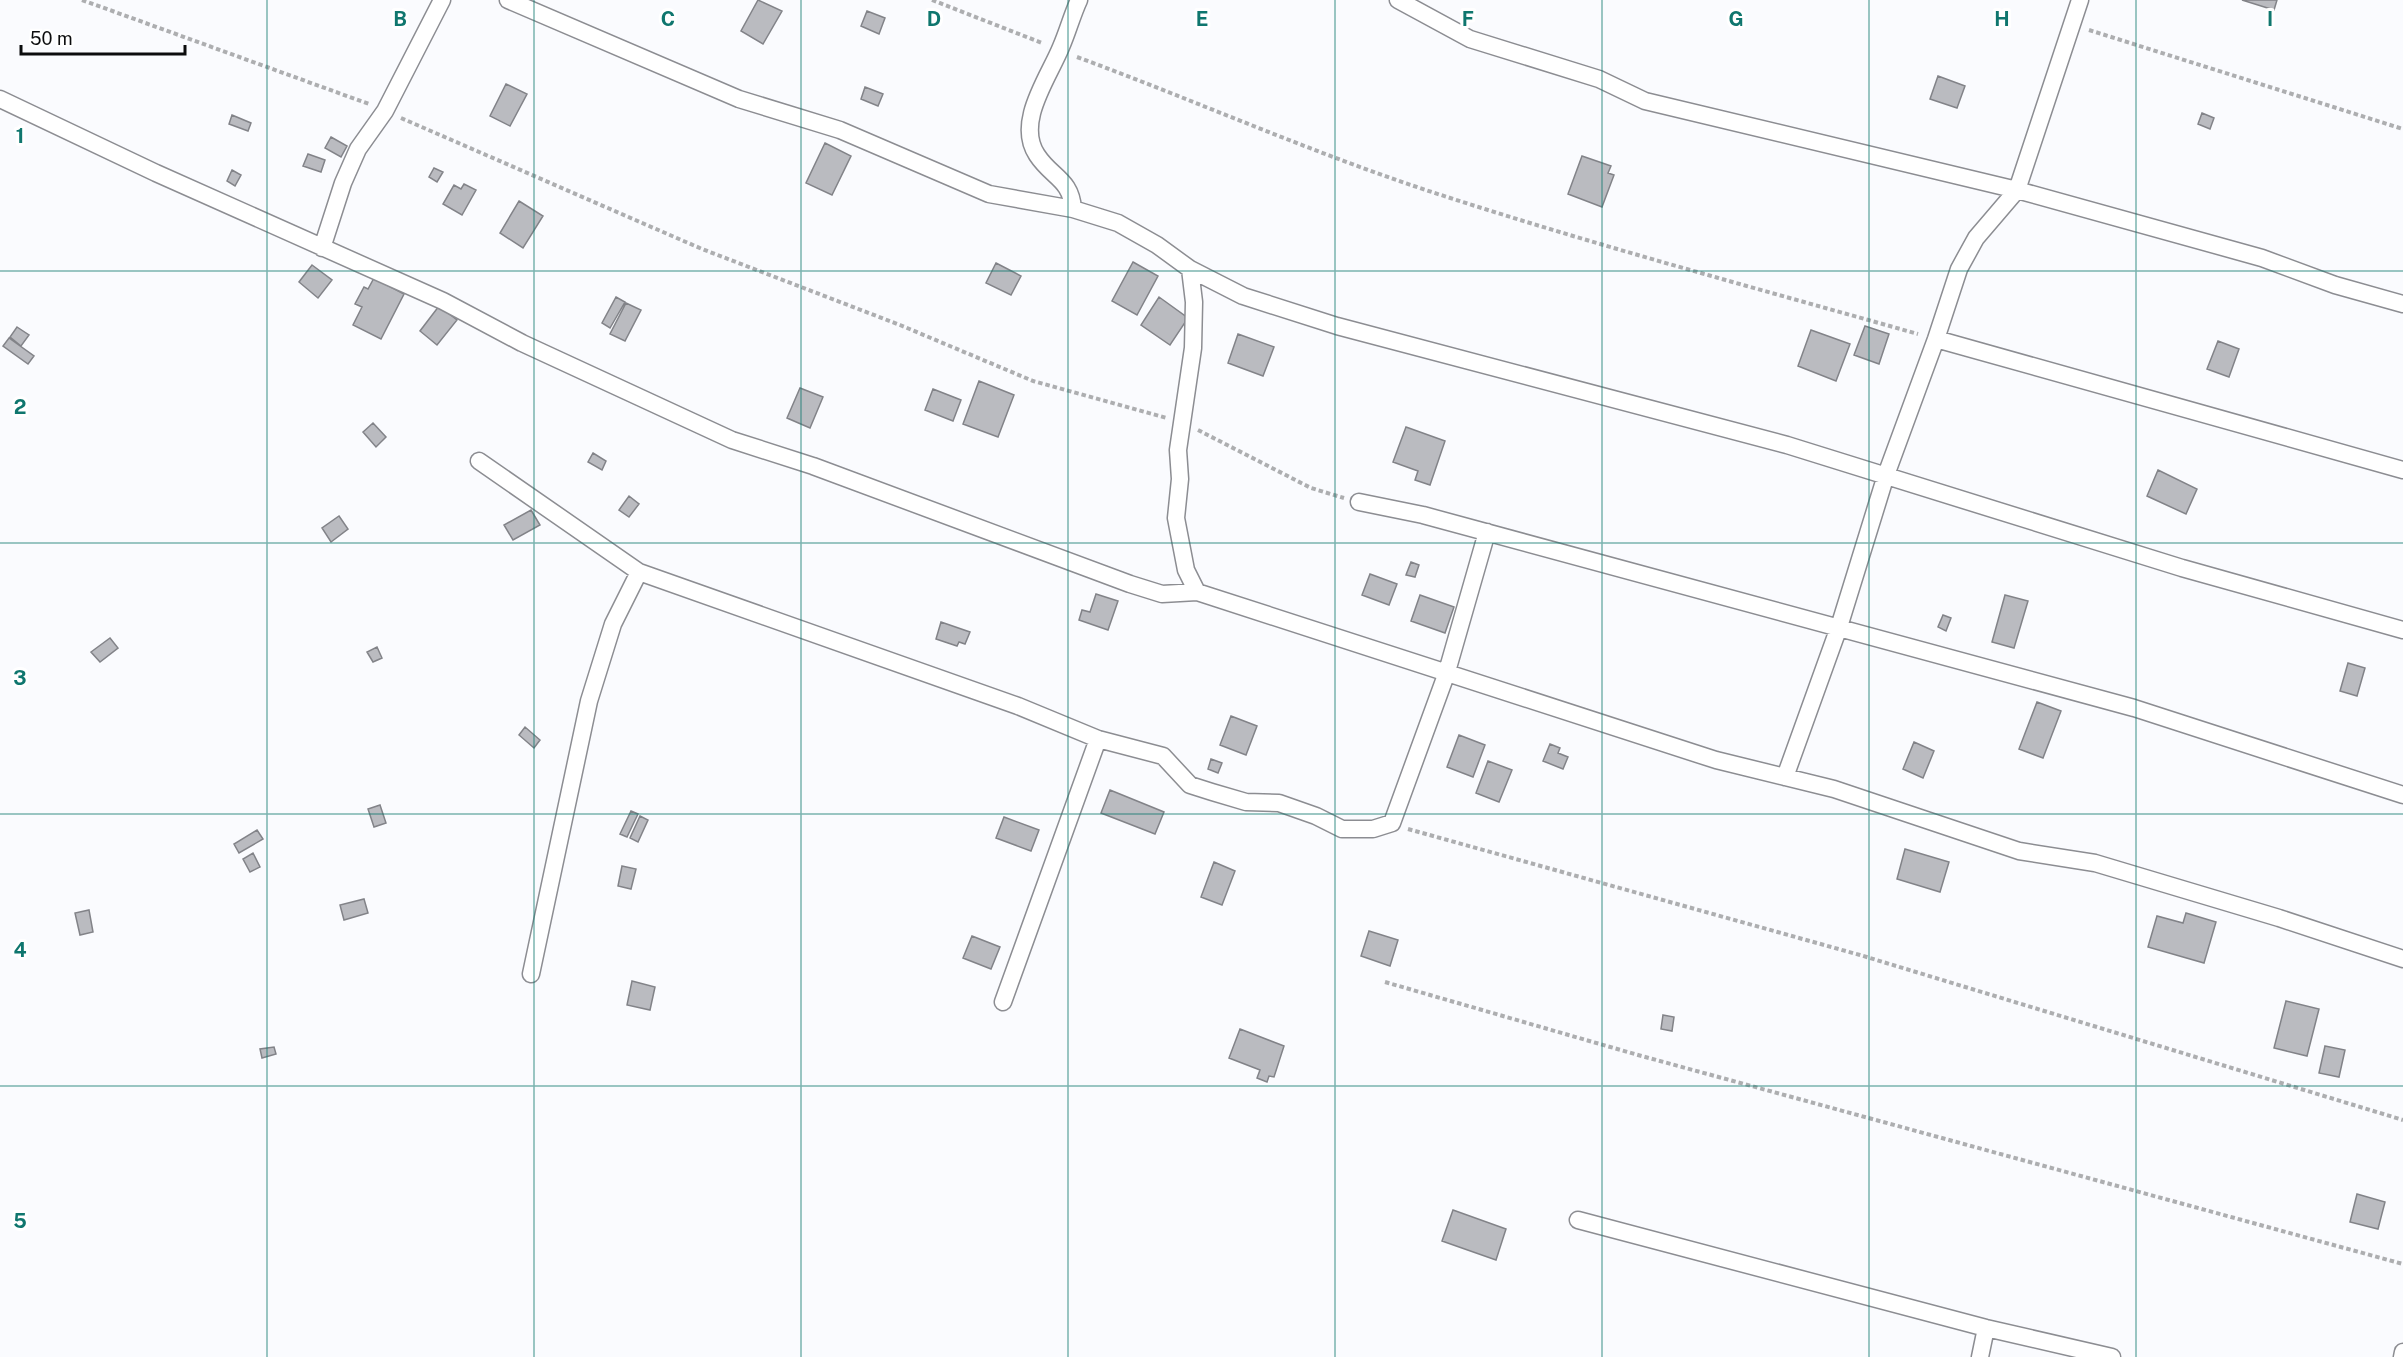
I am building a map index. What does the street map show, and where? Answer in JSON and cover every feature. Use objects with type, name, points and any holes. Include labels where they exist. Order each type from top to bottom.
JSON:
[{"type":"street","points":[[322,248],[346,174],[358,149],[385,111],[442,0]]},
{"type":"street","points":[[508,0],[739,99],[798,115],[850,134],[989,194],[1073,208],[1118,223],[1157,245],[1190,269],[1243,296],[1337,326],[1642,405],[1886,475],[2182,568],[2403,630]]},
{"type":"street","points":[[1073,208],[1072,193],[1065,181],[1055,177],[1035,153],[1030,127],[1036,100],[1060,50],[1079,0]]},
{"type":"street","points":[[1398,0],[1470,39],[1599,79],[1645,101],[2017,190],[2262,258],[2335,285],[2403,304]]},
{"type":"street","points":[[1785,777],[1839,627],[1886,475],[1959,269],[1976,238],[2017,190],[2080,0]]},
{"type":"street","points":[[0,99],[156,174],[443,301],[522,343],[732,441],[813,466],[1130,584],[1162,594],[1197,592],[1446,675],[1716,760],[1834,789],[2019,851],[2095,863],[2279,918],[2403,959]]},
{"type":"street","points":[[1190,269],[1194,302],[1192,348],[1178,450],[1180,478],[1176,518],[1186,570],[1197,592]]},
{"type":"street","points":[[1936,339],[2403,470]]},
{"type":"street","points":[[479,461],[639,572],[1018,706],[1098,739],[1163,756],[1190,785],[1246,802],[1280,803],[1316,816],[1342,830],[1373,829],[1392,823],[1446,675],[1486,532]]},
{"type":"street","points":[[1359,502],[1423,515],[2134,708],[2403,795]]},
{"type":"street","points":[[531,974],[589,701],[614,624],[639,572]]},
{"type":"street","points":[[1003,1002],[1098,739]]},
{"type":"street","points":[[1578,1220],[1986,1328],[2112,1357]]},
{"type":"street","points":[[1980,1357],[1986,1328]]},
{"type":"street","points":[[2402,1357],[2403,1352]]},
{"type":"path","points":[[82,0],[324,86],[702,249],[900,325],[1033,381],[1183,422],[1311,488],[1359,502]]},
{"type":"path","points":[[932,0],[1182,96],[1311,149],[1441,195],[1936,339]]},
{"type":"path","points":[[2070,25],[2403,129]]},
{"type":"path","points":[[1392,823],[1422,834],[1860,955],[2403,1120]]},
{"type":"path","points":[[1385,982],[1638,1055],[2403,1264]]},
{"type":"building","points":[[758,0],[782,11],[763,44],[741,31]]},
{"type":"building","points":[[2242,0],[2277,0],[2274,10]]},
{"type":"building","points":[[867,11],[885,18],[879,34],[861,26]]},
{"type":"building","points":[[1938,76],[1965,86],[1957,108],[1930,99]]},
{"type":"building","points":[[506,84],[527,94],[510,126],[490,116]]},
{"type":"building","points":[[865,87],[883,94],[878,106],[861,99]]},
{"type":"building","points":[[2202,113],[2214,118],[2210,129],[2198,124]]},
{"type":"building","points":[[232,115],[251,123],[248,131],[229,124]]},
{"type":"building","points":[[331,137],[347,146],[341,157],[325,148]]},
{"type":"building","points":[[825,143],[851,156],[832,195],[806,183]]},
{"type":"building","points":[[308,154],[325,160],[321,172],[303,166]]},
{"type":"building","points":[[1582,156],[1611,166],[1608,173],[1614,175],[1602,207],[1568,194]]},
{"type":"building","points":[[434,168],[443,172],[437,182],[429,177]]},
{"type":"building","points":[[232,170],[241,175],[235,186],[227,181]]},
{"type":"building","points":[[464,184],[476,190],[462,215],[443,204],[454,185],[461,189]]},
{"type":"building","points":[[519,201],[543,216],[523,248],[500,233]]},
{"type":"building","points":[[1133,262],[1158,276],[1137,315],[1112,301]]},
{"type":"building","points":[[996,263],[1021,276],[1011,295],[986,283]]},
{"type":"building","points":[[312,265],[332,280],[318,298],[299,282]]},
{"type":"building","points":[[374,278],[404,294],[381,339],[353,325],[362,307],[355,304],[364,287],[368,289]]},
{"type":"building","points":[[616,297],[625,302],[610,328],[602,323]]},
{"type":"building","points":[[1159,297],[1188,318],[1170,345],[1141,325]]},
{"type":"building","points":[[626,303],[641,310],[625,341],[610,334]]},
{"type":"building","points":[[439,306],[457,320],[437,345],[420,331]]},
{"type":"building","points":[[1865,326],[1889,334],[1879,364],[1854,355]]},
{"type":"building","points":[[17,327],[29,335],[21,346],[10,337]]},
{"type":"building","points":[[1811,330],[1850,344],[1836,381],[1798,366]]},
{"type":"building","points":[[1238,334],[1274,347],[1263,376],[1228,363]]},
{"type":"building","points":[[9,338],[34,356],[28,364],[3,346]]},
{"type":"building","points":[[2218,341],[2239,349],[2229,377],[2207,369]]},
{"type":"building","points":[[979,381],[1014,395],[998,437],[963,424]]},
{"type":"building","points":[[800,388],[823,397],[810,428],[787,418]]},
{"type":"building","points":[[933,389],[961,400],[953,421],[925,410]]},
{"type":"building","points":[[373,423],[386,437],[376,447],[363,432]]},
{"type":"building","points":[[1406,427],[1445,441],[1430,485],[1415,480],[1418,471],[1393,462]]},
{"type":"building","points":[[593,453],[606,461],[602,470],[588,462]]},
{"type":"building","points":[[2158,470],[2197,489],[2186,514],[2147,496]]},
{"type":"building","points":[[629,496],[639,504],[629,517],[619,510]]},
{"type":"building","points":[[531,510],[540,525],[513,540],[504,525]]},
{"type":"building","points":[[339,516],[348,529],[331,542],[322,528]]},
{"type":"building","points":[[1411,562],[1419,565],[1415,577],[1406,575]]},
{"type":"building","points":[[1370,574],[1397,584],[1389,605],[1362,595]]},
{"type":"building","points":[[1096,594],[1118,601],[1108,630],[1079,620],[1082,610],[1090,612]]},
{"type":"building","points":[[1420,595],[1454,607],[1445,633],[1411,621]]},
{"type":"building","points":[[2005,595],[2028,601],[2014,648],[1992,642]]},
{"type":"building","points":[[1943,615],[1951,618],[1946,631],[1938,627]]},
{"type":"building","points":[[941,622],[970,632],[965,644],[959,642],[957,646],[936,639]]},
{"type":"building","points":[[110,638],[118,648],[100,662],[91,652]]},
{"type":"building","points":[[377,647],[382,658],[373,662],[367,652]]},
{"type":"building","points":[[2348,663],[2365,668],[2357,696],[2340,691]]},
{"type":"building","points":[[2037,702],[2061,711],[2043,758],[2019,749]]},
{"type":"building","points":[[1231,716],[1257,726],[1246,755],[1220,745]]},
{"type":"building","points":[[525,727],[540,740],[534,748],[519,735]]},
{"type":"building","points":[[1459,735],[1485,745],[1473,777],[1447,767]]},
{"type":"building","points":[[1914,742],[1934,751],[1923,778],[1903,769]]},
{"type":"building","points":[[1550,744],[1560,748],[1558,753],[1568,757],[1563,769],[1543,761]]},
{"type":"building","points":[[1211,759],[1222,763],[1218,773],[1208,769]]},
{"type":"building","points":[[1488,761],[1512,770],[1499,802],[1476,793]]},
{"type":"building","points":[[1110,790],[1164,812],[1155,834],[1101,813]]},
{"type":"building","points":[[380,805],[386,823],[374,827],[368,809]]},
{"type":"building","points":[[631,811],[638,814],[627,837],[620,834]]},
{"type":"building","points":[[640,816],[648,820],[638,842],[630,838]]},
{"type":"building","points":[[1004,817],[1039,830],[1031,851],[996,838]]},
{"type":"building","points":[[257,830],[263,839],[239,853],[234,844]]},
{"type":"building","points":[[1905,849],[1949,862],[1940,892],[1897,879]]},
{"type":"building","points":[[253,853],[260,867],[250,872],[243,859]]},
{"type":"building","points":[[1214,862],[1235,871],[1222,905],[1201,897]]},
{"type":"building","points":[[622,866],[636,869],[631,889],[618,886]]},
{"type":"building","points":[[364,899],[368,913],[344,920],[340,905]]},
{"type":"building","points":[[89,910],[93,932],[80,935],[75,913]]},
{"type":"building","points":[[2186,913],[2216,922],[2204,963],[2148,947],[2157,916],[2183,923]]},
{"type":"building","points":[[1369,931],[1398,940],[1390,966],[1361,956]]},
{"type":"building","points":[[972,936],[1000,947],[991,969],[963,958]]},
{"type":"building","points":[[632,981],[655,987],[650,1010],[627,1005]]},
{"type":"building","points":[[2286,1001],[2319,1009],[2307,1056],[2274,1048]]},
{"type":"building","points":[[1663,1015],[1674,1017],[1672,1031],[1661,1029]]},
{"type":"building","points":[[1240,1029],[1284,1046],[1274,1077],[1269,1076],[1267,1082],[1257,1078],[1260,1070],[1229,1058]]},
{"type":"building","points":[[2325,1046],[2345,1050],[2339,1077],[2319,1073]]},
{"type":"building","points":[[274,1047],[276,1054],[262,1058],[260,1049]]},
{"type":"building","points":[[2357,1194],[2385,1202],[2378,1229],[2350,1222]]},
{"type":"building","points":[[1453,1210],[1506,1229],[1496,1260],[1442,1241]]}]
